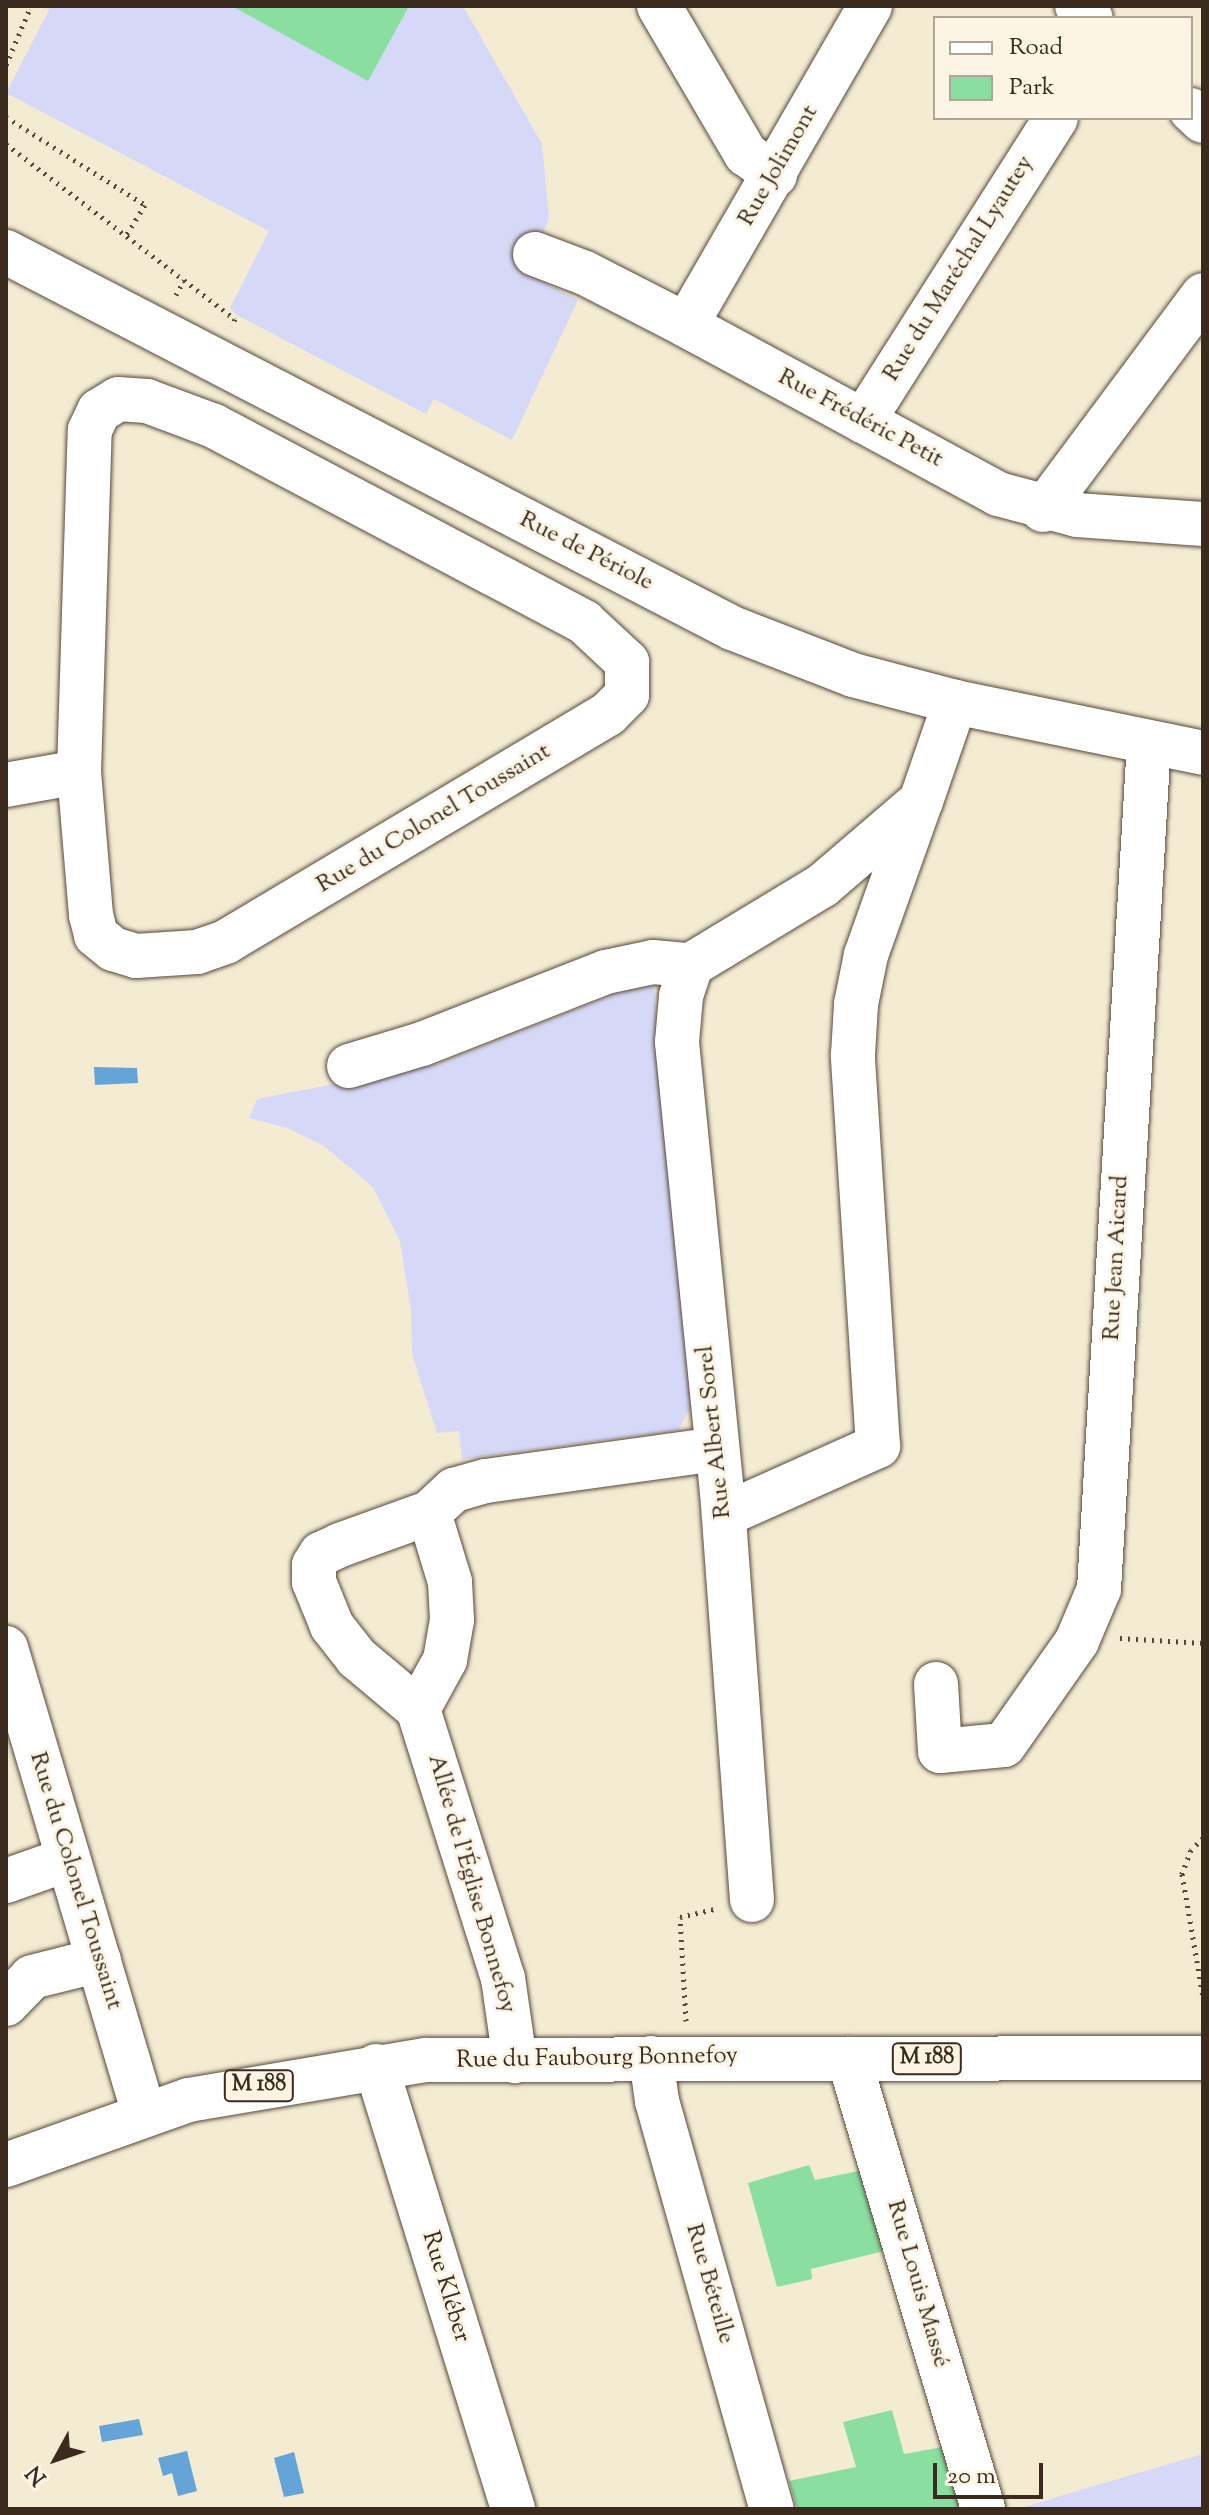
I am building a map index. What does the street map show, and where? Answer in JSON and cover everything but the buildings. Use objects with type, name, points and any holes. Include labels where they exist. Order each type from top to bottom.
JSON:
[{"type":"street","points":[[659,6],[746,154],[775,175]]},
{"type":"street","name":"Rue Jolimont","points":[[686,325],[870,6]]},
{"type":"street","name":"Rue du Maréchal Lyautey","points":[[863,421],[1055,120]]},
{"type":"street","name":"Rue de Périole","points":[[6,252],[216,364],[732,628],[853,675],[955,702],[1203,753]]},
{"type":"street","name":"Rue Frédéric Petit","points":[[535,254],[585,273],[686,325],[998,494],[1043,510],[1203,524]]},
{"type":"street","points":[[1043,510],[1203,295]]},
{"type":"street","name":"Rue du Colonel Toussaint","points":[[118,399],[147,401],[214,426],[558,607],[609,640],[627,662],[631,677],[627,695],[608,714],[340,877],[226,942],[197,952],[136,956],[113,949],[96,935],[79,772],[90,430],[99,411],[118,399]]},
{"type":"street","points":[[724,1515],[878,1446],[853,1055],[856,1004],[866,955],[955,702]]},
{"type":"street","name":"Rue Jean Aicard","points":[[936,1684],[940,1751],[1004,1745],[1091,1618],[1099,1589],[1149,743]]},
{"type":"street","points":[[6,785],[79,772]]},
{"type":"street","points":[[349,1066],[422,1044],[606,972],[653,962],[691,965],[823,885],[921,801]]},
{"type":"street","name":"Rue Albert Sorel","points":[[691,965],[677,1042],[724,1515],[752,1900]]},
{"type":"street","points":[[429,1513],[450,1582],[452,1620],[445,1660],[418,1709],[357,1658],[332,1626],[314,1582],[314,1565],[321,1554],[429,1513],[454,1490],[486,1481],[717,1449]]},
{"type":"street","name":"Rue du Colonel Toussaint","points":[[6,1648],[144,2113]]},
{"type":"street","name":"Allée de l'Église Bonnefoy","points":[[418,1709],[503,1978],[515,2061]]},
{"type":"street","points":[[6,1881],[68,1859]]},
{"type":"street","points":[[6,2004],[32,1977],[99,1960]]},
{"type":"street","name":"Rue du Faubourg Bonnefoy","points":[[6,2165],[144,2113],[252,2087],[376,2066],[669,2058],[1203,2058]]},
{"type":"street","name":"Rue Béteille","points":[[669,2058],[657,2101],[772,2509]]},
{"type":"street","name":"Rue Louis Massé","points":[[849,2059],[983,2509]]},
{"type":"street","name":"Rue Kléber","points":[[376,2066],[513,2509]]},
{"type":"path","points":[[6,65],[31,6]]},
{"type":"path","points":[[6,117],[145,205],[126,236]]},
{"type":"path","points":[[6,144],[235,319],[216,364]]},
{"type":"path","points":[[1091,1618],[1113,1638],[1203,1643]]},
{"type":"path","points":[[1203,1838],[1191,1850],[1182,1874],[1203,1997]]},
{"type":"path","points":[[669,2058],[680,1917],[752,1900]]},
{"type":"shaded area","points":[[51,6],[463,6],[542,144],[549,218],[527,274],[578,300],[512,440],[434,399],[426,414],[237,315],[230,308],[269,231],[6,93]]},
{"type":"shaded area","points":[[653,979],[693,1403],[678,1430],[462,1459],[459,1431],[437,1433],[412,1354],[411,1310],[400,1241],[373,1187],[324,1146],[287,1128],[249,1118],[257,1099],[438,1064]]},
{"type":"shaded area","points":[[1203,2454],[1203,2509],[1018,2509],[1080,2490]]},
{"type":"green space","points":[[232,6],[409,6],[368,81]]},
{"type":"green space","points":[[809,2165],[815,2180],[868,2169],[892,2249],[811,2269],[812,2279],[777,2287],[748,2183]]},
{"type":"green space","points":[[892,2410],[904,2454],[948,2446],[966,2509],[797,2509],[789,2481],[856,2467],[843,2422]]},
{"type":"water","points":[[94,1067],[137,1068],[138,1083],[95,1085]]},
{"type":"water","points":[[139,2419],[143,2435],[102,2442],[99,2426]]},
{"type":"water","points":[[187,2451],[197,2491],[178,2496],[172,2473],[163,2476],[158,2458]]},
{"type":"water","points":[[294,2452],[304,2493],[284,2497],[274,2458]]}]
